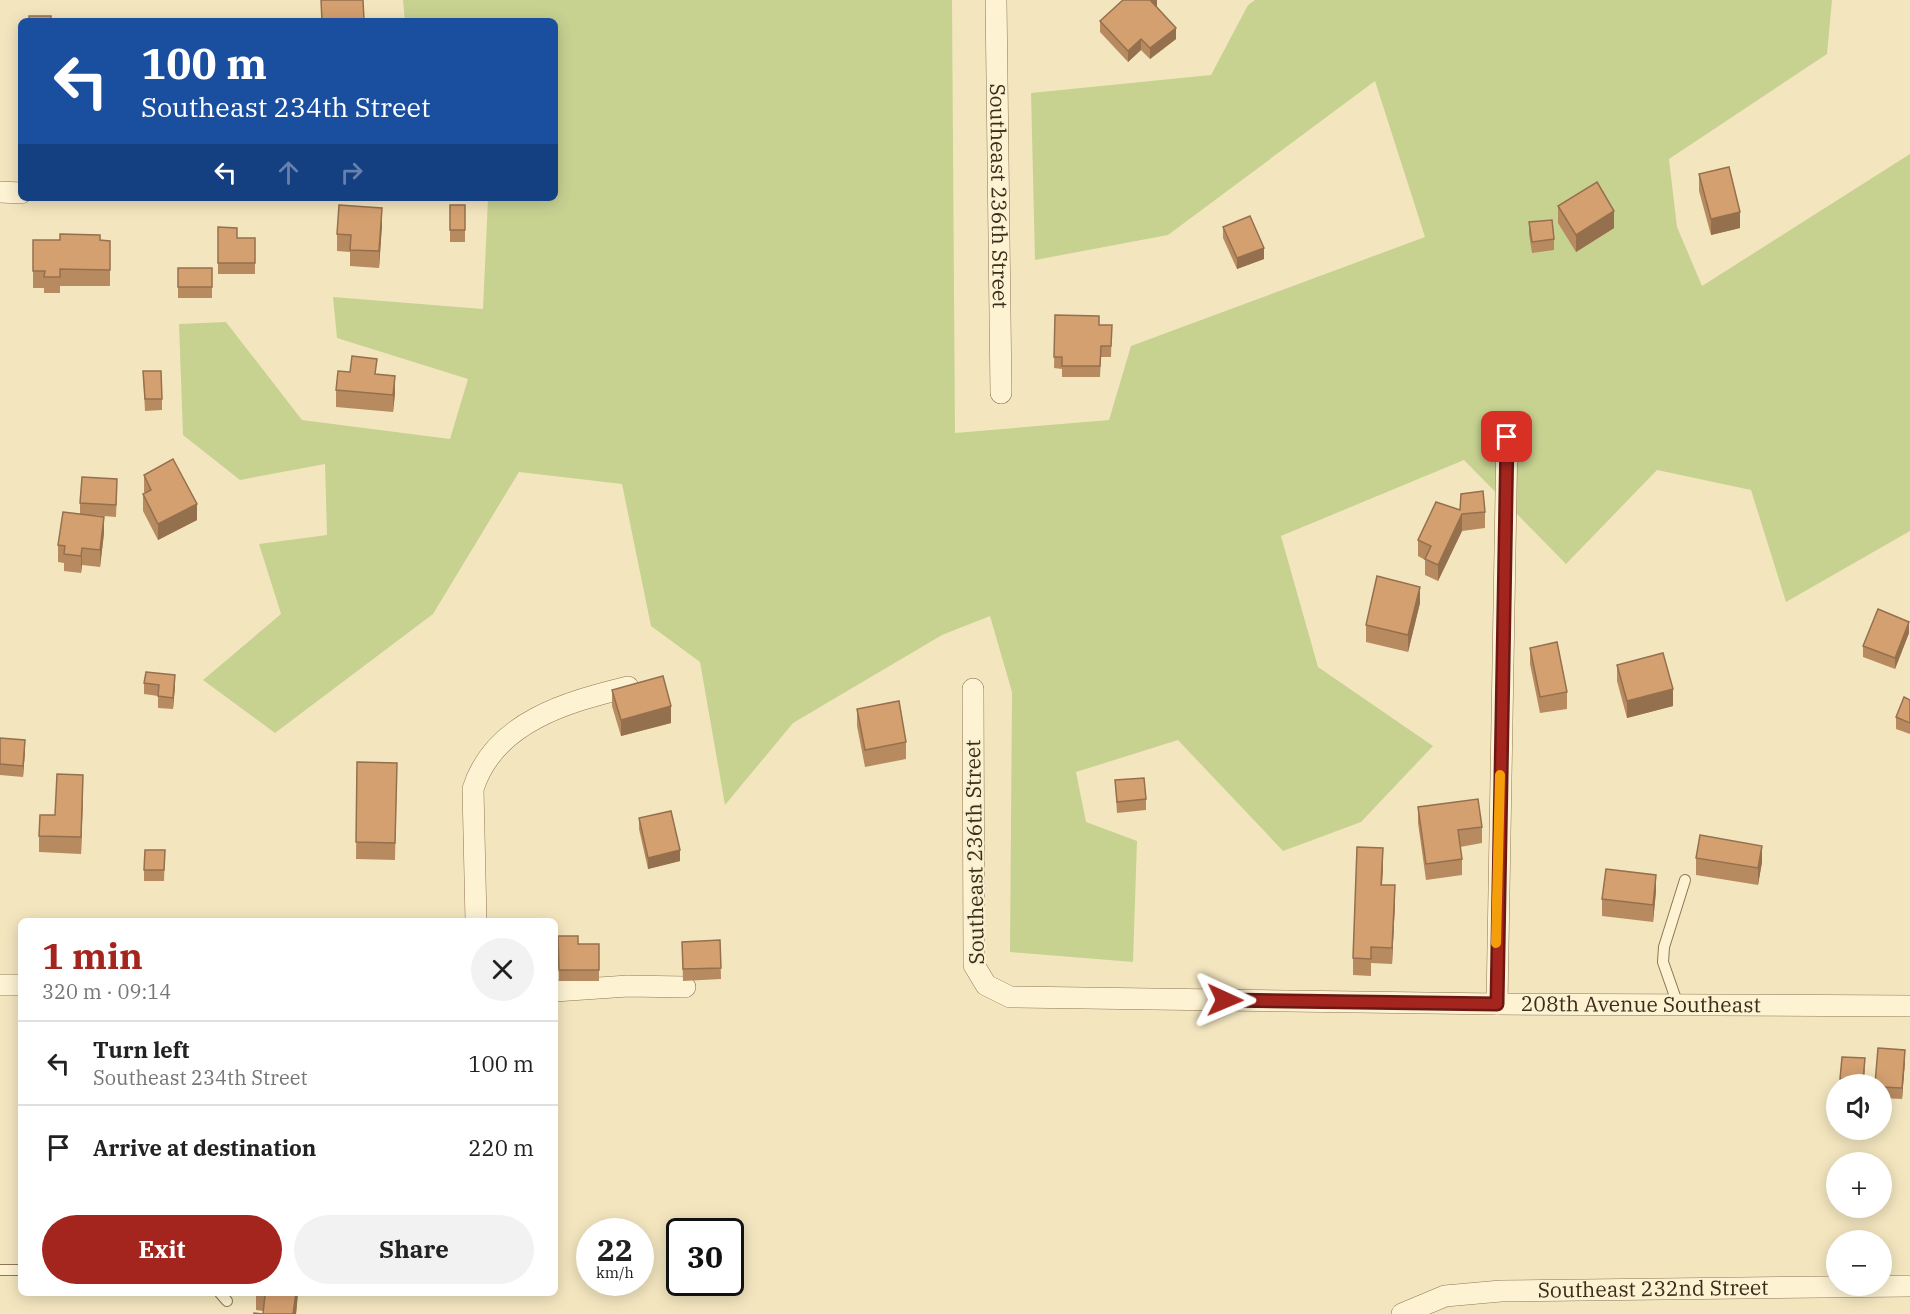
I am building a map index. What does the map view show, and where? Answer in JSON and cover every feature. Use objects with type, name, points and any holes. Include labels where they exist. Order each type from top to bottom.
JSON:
[{"type":"street","name":"Southeast 236th Street","points":[[996,0],[1001,393]]},
{"type":"street","points":[[0,192],[18,193]]},
{"type":"street","points":[[1497,1004],[1507,437]]},
{"type":"street","points":[[476,918],[473,789],[479,770],[490,753],[541,714],[574,701],[628,687]]},
{"type":"street","name":"Southeast 236th Street","points":[[973,689],[974,965],[986,985],[1010,997]]},
{"type":"street","points":[[0,985],[18,985]]},
{"type":"street","points":[[558,991],[628,986],[685,987]]},
{"type":"street","name":"208th Avenue Southeast","points":[[1010,997],[1497,1004],[1910,1006]]},
{"type":"street","name":"Southeast 232nd Street","points":[[1401,1314],[1444,1296],[1501,1291],[1910,1286]]},
{"type":"lane","points":[[1678,1005],[1663,962],[1664,947],[1685,880]]},
{"type":"lane","points":[[0,1270],[18,1270]]},
{"type":"green space","points":[[403,0],[952,0],[955,433],[1109,420],[1131,346],[1425,237],[1375,81],[1168,235],[1035,260],[1031,93],[1211,75],[1248,5],[1255,0],[1832,0],[1827,54],[1669,159],[1677,227],[1702,286],[1910,154],[1910,531],[1786,602],[1751,490],[1657,470],[1566,564],[1464,460],[1281,536],[1318,667],[1433,746],[1361,822],[1283,851],[1178,740],[1076,772],[1086,822],[1137,841],[1133,962],[1010,952],[1012,692],[990,616],[942,635],[793,723],[725,805],[700,662],[651,626],[622,484],[519,472],[433,614],[275,733],[203,680],[281,614],[259,544],[327,535],[325,464],[240,480],[183,435],[179,324],[226,322],[302,420],[450,439],[468,379],[337,338],[333,297],[483,309],[488,201],[558,201],[558,18],[405,18]]},
{"type":"building","points":[[321,0],[363,0],[364,18],[322,18]]},
{"type":"building","points":[[1123,0],[1152,0],[1176,28],[1150,48],[1141,39],[1128,51],[1100,21]]},
{"type":"building","points":[[29,16],[51,16],[51,18],[29,18]]},
{"type":"building","points":[[1729,167],[1740,212],[1711,219],[1699,174]]},
{"type":"building","points":[[1597,182],[1614,211],[1576,235],[1558,206]]},
{"type":"building","points":[[339,205],[382,208],[379,251],[350,250],[351,235],[337,234]]},
{"type":"building","points":[[450,205],[465,205],[465,230],[450,230]]},
{"type":"building","points":[[1250,216],[1264,248],[1237,258],[1223,227]]},
{"type":"building","points":[[1552,220],[1554,239],[1532,242],[1529,222]]},
{"type":"building","points":[[218,227],[237,228],[237,238],[255,238],[255,263],[218,263]]},
{"type":"building","points":[[60,234],[100,235],[100,240],[110,241],[110,270],[60,269],[60,277],[44,277],[45,271],[33,271],[33,240],[60,240]]},
{"type":"building","points":[[178,268],[212,268],[212,287],[178,287]]},
{"type":"building","points":[[1055,315],[1099,316],[1099,325],[1112,325],[1111,346],[1101,346],[1100,366],[1062,366],[1062,357],[1054,357]]},
{"type":"building","points":[[352,356],[377,359],[375,374],[395,376],[393,395],[336,390],[338,371],[350,372]]},
{"type":"building","points":[[143,371],[161,371],[162,399],[145,399]]},
{"type":"building","points":[[173,459],[197,504],[158,524],[143,494],[151,490],[144,475]]},
{"type":"building","points":[[82,477],[117,479],[116,505],[80,503]]},
{"type":"building","points":[[1483,491],[1485,512],[1462,514],[1438,565],[1425,559],[1431,546],[1418,540],[1436,502],[1460,510],[1461,494]]},
{"type":"building","points":[[63,512],[104,517],[100,550],[82,548],[81,556],[64,554],[65,546],[58,545]]},
{"type":"building","points":[[1377,576],[1420,587],[1408,635],[1366,625]]},
{"type":"building","points":[[1878,609],[1909,622],[1895,658],[1863,646]]},
{"type":"building","points":[[1557,642],[1567,692],[1540,697],[1530,648]]},
{"type":"building","points":[[1663,653],[1673,689],[1627,701],[1617,665]]},
{"type":"building","points":[[146,672],[175,675],[173,698],[158,696],[159,685],[144,683]]},
{"type":"building","points":[[663,676],[671,706],[621,720],[612,690]]},
{"type":"building","points":[[1904,697],[1910,700],[1910,723],[1896,717]]},
{"type":"building","points":[[899,701],[906,742],[865,750],[857,709]]},
{"type":"building","points":[[0,738],[25,740],[23,766],[0,764]]},
{"type":"building","points":[[357,762],[397,763],[395,843],[356,842]]},
{"type":"building","points":[[57,774],[83,775],[81,837],[39,836],[40,815],[55,815]]},
{"type":"building","points":[[1144,778],[1146,799],[1117,802],[1115,780]]},
{"type":"building","points":[[1478,799],[1482,827],[1458,830],[1462,859],[1426,864],[1418,807]]},
{"type":"building","points":[[671,811],[680,850],[648,858],[639,818]]},
{"type":"building","points":[[1700,835],[1762,846],[1758,868],[1696,858]]},
{"type":"building","points":[[1357,847],[1383,848],[1381,885],[1395,885],[1392,948],[1371,947],[1371,959],[1353,958]]},
{"type":"building","points":[[145,850],[165,850],[164,870],[144,870]]},
{"type":"building","points":[[1606,869],[1656,875],[1653,905],[1602,899]]},
{"type":"building","points":[[558,936],[578,936],[578,944],[599,944],[599,970],[559,970]]},
{"type":"building","points":[[720,940],[721,968],[683,969],[682,942]]},
{"type":"building","points":[[1878,1048],[1905,1050],[1902,1088],[1892,1088],[1892,1074],[1876,1074]]},
{"type":"building","points":[[1842,1057],[1865,1058],[1864,1074],[1840,1074]]},
{"type":"building","points":[[265,1296],[296,1296],[293,1314],[263,1314]]},
{"type":"slow traffic","points":[[1496,943],[1500,775]]},
{"type":"route","points":[[1225,1000],[1497,1004],[1495,982],[1507,437]]}]
